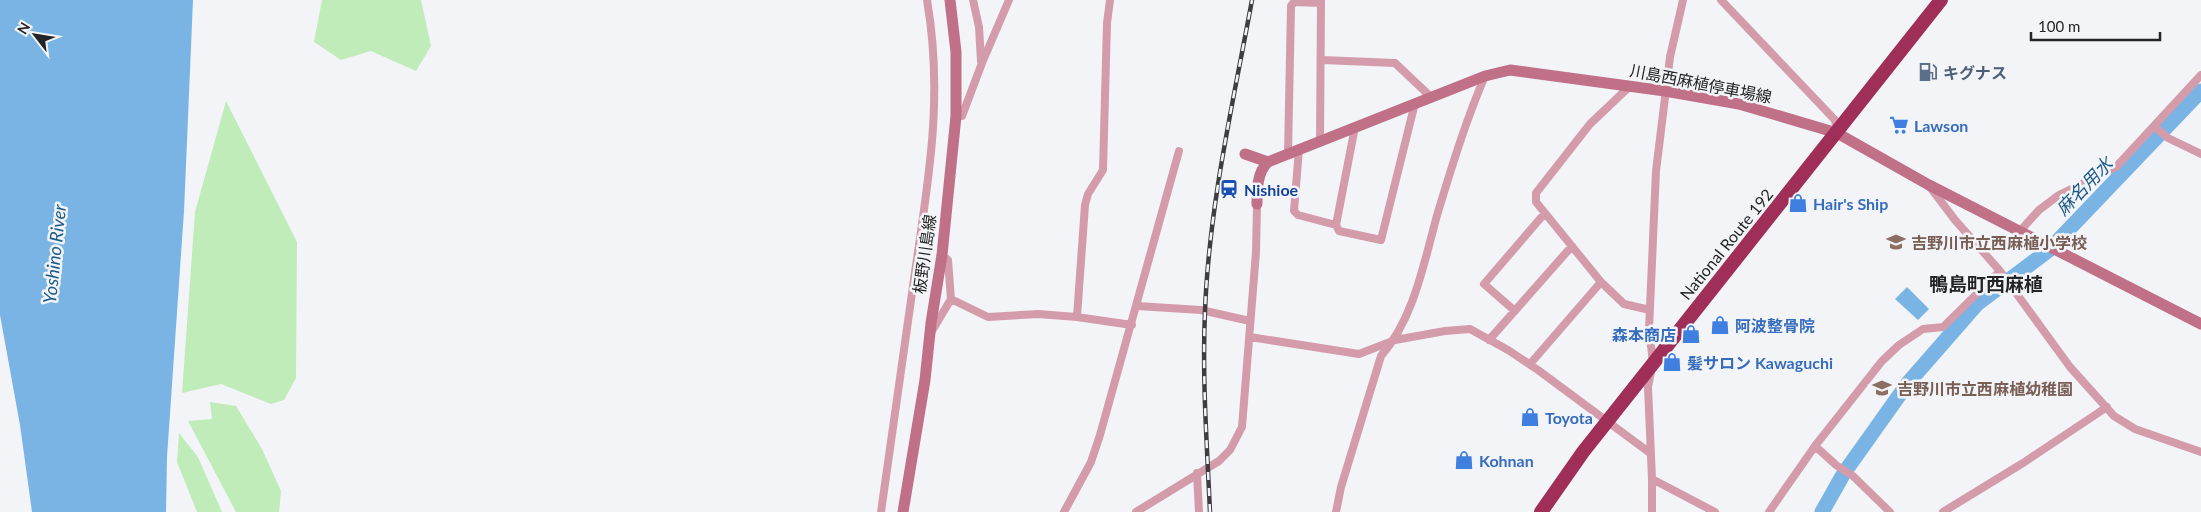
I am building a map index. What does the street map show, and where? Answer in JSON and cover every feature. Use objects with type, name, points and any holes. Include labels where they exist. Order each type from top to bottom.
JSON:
[{"type":"highway","name":"National Route 192","points":[[1541,512],[1563,479],[1653,362],[1837,134],[1941,0]]},
{"type":"main road","name":"板野川島線","points":[[903,512],[925,380],[929,334],[942,255],[956,116],[956,52],[950,0]]},
{"type":"main road","name":"川島西麻植停車場線","points":[[1268,162],[1485,76],[1510,70],[1665,91],[1739,104],[1837,134],[1929,185],[2201,324]]},
{"type":"main road","points":[[1245,154],[1268,162]]},
{"type":"main road","points":[[1256,204],[1257,186],[1262,167],[1268,162]]},
{"type":"street","points":[[881,512],[933,140],[935,74],[933,34],[927,0]]},
{"type":"street","points":[[973,0],[979,27],[982,63]]},
{"type":"street","points":[[956,116],[962,116],[1008,0]]},
{"type":"street","points":[[1077,317],[1085,205],[1088,194],[1103,170],[1107,23],[1110,0]]},
{"type":"street","points":[[1652,512],[1648,387],[1653,362],[1649,330],[1656,171],[1665,91],[1683,0]]},
{"type":"street","points":[[1721,0],[1836,120],[1837,134]]},
{"type":"street","points":[[1320,141],[1321,2],[1294,2],[1290,6],[1294,211],[1298,215],[1336,225]]},
{"type":"street","points":[[1322,60],[1396,63],[1431,97]]},
{"type":"street","points":[[2020,231],[2039,210],[2059,195],[2116,167],[2201,75]]},
{"type":"street","points":[[1336,512],[1341,487],[1381,356],[1395,340],[1409,311],[1455,156],[1468,117],[1485,76]]},
{"type":"street","points":[[1630,86],[1590,124],[1536,193],[1536,202],[1601,282],[1624,304],[1650,310]]},
{"type":"street","points":[[1355,127],[1336,225],[1339,231],[1381,240],[1415,103]]},
{"type":"street","points":[[2154,126],[2168,138],[2201,154]]},
{"type":"street","points":[[1064,512],[1091,462],[1132,325],[1180,152]]},
{"type":"street","points":[[1929,185],[1930,190],[2001,272],[2070,367],[2114,416],[2135,429],[2201,452]]},
{"type":"street","points":[[1136,512],[1224,456],[1235,442],[1242,427],[1256,252],[1256,204]]},
{"type":"street","points":[[1514,311],[1484,284],[1546,213]]},
{"type":"street","points":[[1489,340],[1572,246]]},
{"type":"street","points":[[929,334],[951,299],[948,260],[942,255]]},
{"type":"street","points":[[1769,512],[1815,446],[1882,361],[1899,345],[1923,329],[1943,328],[2001,272]]},
{"type":"street","points":[[1530,364],[1601,282]]},
{"type":"street","points":[[951,299],[988,316],[1038,314],[1077,317],[1132,325]]},
{"type":"street","points":[[1137,306],[1201,310],[1250,321]]},
{"type":"street","points":[[1250,337],[1359,354],[1395,340],[1445,331],[1470,329],[1530,364],[1650,453]]},
{"type":"street","points":[[1943,512],[2023,463],[2107,407]]},
{"type":"street","points":[[1815,446],[1836,465],[1853,476],[1890,512]]},
{"type":"street","points":[[1197,473],[1199,512]]},
{"type":"street","points":[[1652,479],[1715,512]]},
{"type":"green space","points":[[322,0],[421,0],[431,46],[416,71],[371,51],[341,60],[314,42]]},
{"type":"green space","points":[[226,101],[297,242],[296,378],[284,400],[271,404],[221,384],[182,393],[195,212]]},
{"type":"green space","points":[[210,402],[236,406],[262,449],[281,491],[279,512],[236,512],[188,421],[212,419]]},
{"type":"green space","points":[[179,433],[198,457],[222,512],[197,512],[177,462]]},
{"type":"water","name":"Yoshino River","points":[[0,0],[193,0],[184,211],[167,457],[166,512],[32,512],[20,425],[0,315]]},
{"type":"water","points":[[1907,287],[1929,309],[1918,320],[1895,299]]},
{"type":"waterway","name":"麻名用水","points":[[1822,512],[1844,473],[1908,383],[1977,304],[2049,250],[2201,91]]},
{"type":"railway","points":[[1210,512],[1204,361],[1207,272],[1223,155],[1252,0]]},
{"type":"place","name":"キグナス","points":[[1928,72]]},
{"type":"place","name":"Lawson","points":[[1899,125]]},
{"type":"place","name":"Nishioe","points":[[1229,189]]},
{"type":"place","name":"Hair's Ship","points":[[1798,203]]},
{"type":"place","name":"吉野川市立西麻植小学校","points":[[1896,242]]},
{"type":"place","name":"阿波整骨院","points":[[1720,325]]},
{"type":"place","name":"森本商店","points":[[1691,334]]},
{"type":"place","name":"髪サロン Kawaguchi","points":[[1672,362]]},
{"type":"place","name":"吉野川市立西麻植幼稚園","points":[[1882,388]]},
{"type":"place","name":"Toyota","points":[[1530,417]]},
{"type":"place","name":"Kohnan","points":[[1464,460]]},
{"type":"district","name":"鴨島町西麻植","points":[[1986,283]]}]
